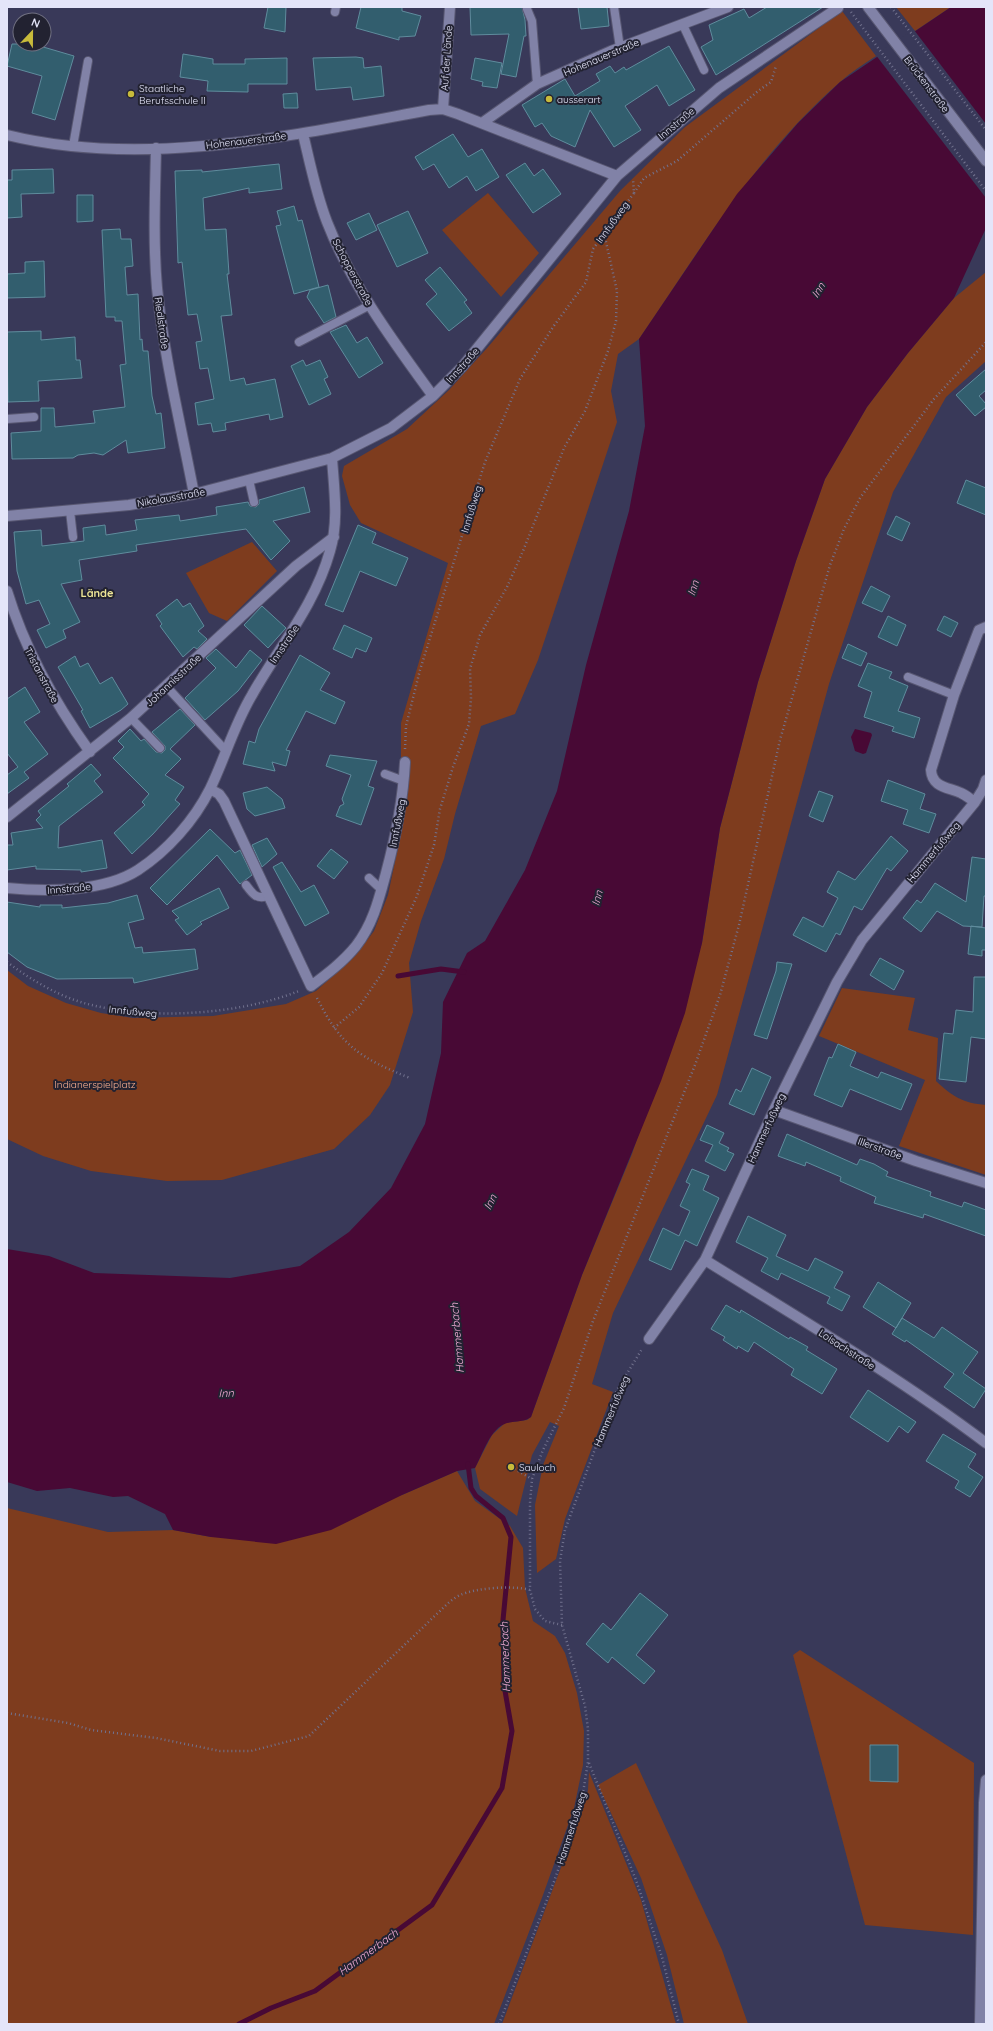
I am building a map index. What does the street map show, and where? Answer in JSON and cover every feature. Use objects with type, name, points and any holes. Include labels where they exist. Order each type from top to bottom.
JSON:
[{"type":"street","name":"Auf der Lände","points":[[443,109],[450,7]]},
{"type":"street","name":"Hohenauerstraße","points":[[482,123],[537,84],[620,48],[728,7]]},
{"type":"street","name":"Brückenstraße","points":[[868,7],[986,161]]},
{"type":"street","name":"Innstraße","points":[[7,888],[56,890],[92,886],[115,881],[136,871],[156,857],[181,831],[210,789],[241,713],[265,672],[289,638],[308,606],[323,572],[334,537],[335,498],[332,458],[391,428],[433,396],[462,367],[617,176],[633,160],[719,88],[838,8]]},
{"type":"street","name":"Hohenauerstraße","points":[[7,135],[73,146],[156,148],[222,144],[303,134],[429,110],[443,109],[617,176]]},
{"type":"street","name":"Schopperstraße","points":[[303,134],[319,200],[339,249],[370,305],[396,346],[433,396]]},
{"type":"street","name":"Riedlstraße","points":[[156,148],[155,244],[157,288],[165,342],[194,494]]},
{"type":"street","name":"Nikolausstraße","points":[[7,516],[70,511],[194,494],[332,458]]},
{"type":"street","name":"Johannisstraße","points":[[7,817],[131,718],[296,566],[334,537]]},
{"type":"street","name":"Tristanstraße","points":[[7,591],[27,648],[63,714],[90,752]]},
{"type":"street","points":[[975,802],[963,794],[936,783],[932,776],[931,770],[954,695],[979,630],[986,626]]},
{"type":"street","name":"Innfußweg","points":[[311,986],[340,964],[356,946],[368,928],[382,890],[398,825],[404,782],[405,762]]},
{"type":"street","name":"Hammerfußweg","points":[[649,1339],[705,1260],[774,1110],[837,982],[862,940],[975,802],[983,789],[986,780]]},
{"type":"street","points":[[210,789],[219,794],[224,801],[311,986]]},
{"type":"street","name":"Illerstraße","points":[[774,1110],[916,1161],[986,1183]]},
{"type":"street","name":"Loisachstraße","points":[[705,1260],[900,1383],[953,1418],[986,1443]]},
{"type":"street","points":[[980,2024],[984,1803],[986,1780]]},
{"type":"lane","points":[[614,7],[620,48]]},
{"type":"lane","points":[[527,9],[532,21],[537,84]]},
{"type":"lane","points":[[683,25],[704,70]]},
{"type":"lane","points":[[73,146],[88,61]]},
{"type":"lane","points":[[300,342],[370,305]]},
{"type":"lane","points":[[7,419],[34,417]]},
{"type":"lane","points":[[249,480],[254,502]]},
{"type":"lane","points":[[70,511],[73,537]]},
{"type":"lane","points":[[908,677],[954,695]]},
{"type":"lane","points":[[166,686],[226,751]]},
{"type":"lane","points":[[131,718],[160,748]]},
{"type":"lane","points":[[385,774],[404,782]]},
{"type":"lane","points":[[369,878],[382,890]]},
{"type":"lane","points":[[246,885],[254,895],[262,898],[268,896]]},
{"type":"path","points":[[847,7],[986,191]]},
{"type":"path","points":[[891,7],[986,130]]},
{"type":"path","points":[[634,193],[644,178],[677,161],[758,91],[771,82],[776,69],[773,52]]},
{"type":"path","name":"Innfußweg","points":[[405,762],[406,726],[420,670],[485,462],[520,379],[553,327],[586,282],[593,248],[634,193],[633,160]]},
{"type":"path","points":[[334,1028],[359,1007],[382,973],[417,896],[434,845],[442,802],[469,724],[471,698],[470,669],[480,635],[507,587],[564,448],[585,411],[608,351],[616,321],[617,291],[604,234]]},
{"type":"path","points":[[562,1625],[545,1621],[535,1609],[530,1590],[530,1503],[532,1479],[542,1450],[564,1408],[593,1321],[695,1065],[720,995],[741,917],[780,740],[830,565],[844,529],[860,498],[934,399],[986,342]]},
{"type":"path","name":"Innfußweg","points":[[7,962],[28,978],[59,994],[78,1001],[115,1010],[153,1014],[216,1010],[276,1000],[311,986]]},
{"type":"path","points":[[311,986],[341,1038],[362,1056],[381,1067],[410,1078]]},
{"type":"path","name":"Hammerfußweg","points":[[499,2024],[532,1941],[582,1799],[588,1762],[588,1729],[585,1706],[562,1625],[560,1561],[565,1530],[617,1390],[631,1365],[649,1339]]},
{"type":"path","points":[[511,1467],[532,1479]]},
{"type":"path","points":[[7,1713],[68,1723],[91,1730],[156,1738],[220,1751],[251,1751],[309,1736],[440,1611],[460,1595],[478,1590],[519,1587],[530,1590]]},
{"type":"path","points":[[588,1762],[636,1880],[662,1957],[679,2024]]},
{"type":"green space","points":[[896,7],[951,7],[915,31]]},
{"type":"green space","name":"Indianerspielplatz","points":[[842,11],[876,56],[853,71],[840,82],[810,110],[782,140],[731,204],[639,339],[618,354],[611,391],[617,422],[538,660],[515,714],[481,726],[455,814],[444,859],[421,921],[409,963],[413,1012],[390,1085],[370,1115],[334,1149],[222,1180],[167,1181],[91,1171],[43,1156],[7,1139],[7,970],[28,986],[66,1003],[101,1013],[133,1018],[213,1016],[286,1004],[316,991],[356,955],[374,931],[388,895],[401,833],[401,723],[448,563],[361,523],[350,505],[342,476],[344,466],[407,429],[449,390],[488,347],[620,191],[685,127]]},
{"type":"green space","points":[[488,193],[539,253],[501,297],[442,230]]},
{"type":"green space","points":[[986,272],[986,361],[946,397],[893,492],[829,684],[717,1095],[613,1313],[592,1384],[613,1392],[565,1519],[556,1559],[537,1573],[535,1505],[543,1465],[559,1426],[550,1422],[532,1455],[517,1516],[480,1489],[475,1468],[492,1435],[505,1423],[527,1420],[531,1417],[582,1275],[632,1154],[702,943],[720,828],[758,682],[796,561],[825,479],[867,407],[908,353],[954,298]]},
{"type":"green space","points":[[252,542],[277,571],[227,621],[209,613],[186,573]]},
{"type":"green space","points":[[842,988],[915,998],[908,1030],[938,1038],[936,1081],[953,1095],[965,1101],[986,1105],[986,1175],[899,1146],[925,1080],[819,1036]]},
{"type":"green space","points":[[457,1471],[475,1501],[510,1526],[523,1548],[525,1588],[533,1621],[555,1636],[565,1653],[577,1693],[584,1731],[583,1765],[574,1808],[494,2024],[7,2024],[7,1508],[108,1532],[173,1530],[211,1537],[402,1495]]},
{"type":"green space","points":[[800,1650],[974,1763],[973,1935],[865,1925],[793,1655]]},
{"type":"green space","points":[[636,1763],[722,1950],[748,2024],[684,2024],[667,1955],[641,1878],[598,1785]]},
{"type":"green space","points":[[589,1772],[641,1900],[676,2024],[502,2024],[583,1809],[588,1790]]},
{"type":"water","name":"Inn","points":[[951,7],[986,7],[986,228],[954,298],[908,353],[867,407],[825,479],[796,561],[758,682],[720,828],[702,943],[685,1013],[661,1081],[582,1275],[531,1417],[523,1421],[507,1423],[496,1430],[475,1468],[457,1471],[402,1495],[331,1530],[276,1544],[211,1537],[173,1530],[165,1514],[128,1496],[113,1497],[70,1488],[37,1491],[7,1482],[7,1249],[49,1256],[94,1273],[230,1278],[300,1266],[349,1232],[391,1188],[425,1124],[441,1053],[443,1002],[467,953],[485,941],[525,870],[557,791],[586,665],[629,511],[645,426],[639,339],[737,194],[798,123],[840,82]]},
{"type":"water","points":[[855,729],[871,733],[872,735],[866,753],[863,754],[855,751],[851,737]]},
{"type":"pier","points":[[914,30],[986,124],[986,198],[875,54]]},
{"type":"building","points":[[268,7],[286,7],[285,32],[264,28]]},
{"type":"building","points":[[361,7],[402,7],[402,11],[421,16],[415,36],[399,37],[399,40],[356,28]]},
{"type":"building","points":[[470,7],[522,7],[526,36],[524,36],[516,77],[501,74],[509,34],[471,35]]},
{"type":"building","points":[[578,7],[607,7],[609,26],[581,29]]},
{"type":"building","points":[[767,7],[823,7],[716,75],[701,47],[713,40],[709,25],[744,9],[749,18]]},
{"type":"building","points":[[12,44],[12,52],[52,52],[52,50],[74,56],[55,120],[32,113],[42,76],[7,66]]},
{"type":"building","points":[[669,46],[695,90],[669,106],[657,85],[625,106],[641,130],[614,147],[590,110],[575,147],[551,136],[542,123],[535,127],[522,105],[565,79],[575,96],[600,81],[596,74],[610,66],[615,73],[624,67],[626,70]]},
{"type":"building","points":[[183,54],[213,59],[213,64],[245,64],[245,59],[287,58],[287,84],[248,84],[248,92],[207,91],[208,81],[180,77]]},
{"type":"building","points":[[313,58],[363,58],[364,68],[381,66],[384,96],[353,100],[351,87],[316,90]]},
{"type":"building","points":[[475,58],[502,63],[497,88],[482,86],[483,82],[471,79]]},
{"type":"building","points":[[297,93],[298,108],[284,108],[283,94]]},
{"type":"building","points":[[453,134],[468,157],[482,149],[499,177],[476,191],[467,176],[449,188],[434,164],[423,170],[415,157]]},
{"type":"building","points":[[525,163],[534,176],[543,169],[561,194],[533,213],[506,175]]},
{"type":"building","points":[[279,164],[282,189],[249,193],[249,188],[203,198],[205,230],[226,229],[229,274],[227,274],[232,315],[221,316],[230,381],[244,378],[246,385],[275,379],[283,417],[270,420],[269,414],[225,423],[226,430],[213,432],[211,423],[198,425],[195,403],[214,399],[208,368],[200,369],[196,342],[202,341],[197,314],[188,315],[182,262],[178,263],[175,171],[202,170],[202,172]]},
{"type":"building","points":[[53,169],[54,193],[21,194],[22,217],[7,218],[7,180],[12,180],[12,170]]},
{"type":"building","points":[[77,195],[93,195],[93,221],[77,222]]},
{"type":"building","points":[[294,206],[298,221],[302,220],[319,287],[294,294],[276,226],[281,225],[277,211]]},
{"type":"building","points":[[408,211],[428,253],[397,267],[377,225]]},
{"type":"building","points":[[369,213],[377,230],[356,240],[347,223]]},
{"type":"building","points":[[120,229],[121,239],[131,239],[133,266],[125,267],[127,295],[138,294],[140,340],[142,339],[143,351],[148,351],[152,396],[156,414],[161,413],[165,448],[128,453],[126,440],[103,455],[94,453],[78,455],[73,458],[12,459],[11,433],[41,431],[41,408],[54,408],[55,427],[95,423],[93,411],[125,407],[120,365],[126,364],[122,321],[115,321],[115,317],[106,317],[102,230]]},
{"type":"building","points":[[44,261],[45,297],[7,298],[7,274],[25,273],[25,262]]},
{"type":"building","points":[[440,267],[467,300],[464,302],[472,313],[449,331],[426,304],[437,294],[425,280]]},
{"type":"building","points":[[328,285],[336,317],[324,323],[307,297],[310,290]]},
{"type":"building","points":[[346,325],[357,343],[367,337],[383,363],[359,378],[330,332]]},
{"type":"building","points":[[41,331],[41,340],[75,337],[76,360],[80,360],[82,378],[38,381],[39,401],[8,402],[7,332]]},
{"type":"building","points":[[303,360],[306,366],[320,360],[328,377],[324,379],[331,394],[309,405],[291,366]]},
{"type":"building","points":[[986,369],[986,390],[979,396],[986,404],[986,407],[975,416],[956,395]]},
{"type":"building","points":[[966,480],[986,488],[986,515],[957,503]]},
{"type":"building","points":[[304,487],[310,512],[273,521],[290,541],[271,560],[246,529],[136,545],[137,551],[79,560],[82,580],[61,584],[80,622],[63,630],[66,638],[46,648],[37,630],[50,624],[39,600],[26,604],[17,571],[14,532],[41,530],[42,546],[84,541],[83,528],[105,525],[106,535],[137,530],[135,520],[179,515],[180,521],[217,515],[216,507],[248,502],[250,506],[256,507],[259,504],[259,500]]},
{"type":"building","points":[[896,516],[910,523],[902,541],[887,534]]},
{"type":"building","points":[[358,525],[376,533],[372,543],[408,558],[396,586],[360,571],[343,612],[325,605]]},
{"type":"building","points":[[871,586],[890,596],[882,612],[862,603]]},
{"type":"building","points":[[177,599],[183,607],[190,603],[204,626],[198,631],[207,639],[197,649],[194,647],[183,657],[160,626],[162,624],[156,615]]},
{"type":"building","points":[[262,606],[286,628],[268,648],[244,625]]},
{"type":"building","points":[[888,616],[906,625],[897,646],[878,637]]},
{"type":"building","points":[[944,616],[958,623],[951,637],[937,630]]},
{"type":"building","points":[[344,625],[372,638],[366,652],[356,648],[352,658],[333,649]]},
{"type":"building","points":[[848,644],[867,653],[861,666],[842,658]]},
{"type":"building","points":[[216,649],[236,668],[250,650],[262,660],[238,691],[205,720],[185,698],[216,668],[206,658]]},
{"type":"building","points":[[300,655],[330,673],[320,690],[345,702],[335,724],[306,711],[286,750],[290,751],[286,766],[272,762],[275,771],[243,764],[249,741],[255,743],[259,729]]},
{"type":"building","points":[[75,656],[80,667],[88,663],[100,684],[112,677],[128,704],[121,710],[90,728],[81,711],[83,710],[58,667]]},
{"type":"building","points":[[868,663],[892,672],[889,678],[908,686],[898,711],[920,718],[914,738],[892,731],[894,727],[864,717],[872,692],[858,686]]},
{"type":"building","points":[[25,687],[40,712],[24,722],[48,754],[24,772],[29,778],[7,794],[7,775],[18,767],[7,753],[7,699]]},
{"type":"building","points":[[180,709],[195,725],[170,749],[181,759],[165,775],[184,787],[175,800],[180,804],[153,834],[132,854],[114,833],[145,805],[142,802],[149,794],[113,758],[124,747],[118,741],[130,729],[141,741],[144,739],[156,752],[162,753],[165,750],[165,746],[152,732]]},
{"type":"building","points":[[330,755],[377,761],[368,786],[374,788],[361,825],[336,816],[340,806],[344,804],[342,799],[351,775],[326,766]]},
{"type":"building","points":[[91,764],[101,775],[94,781],[103,792],[59,826],[58,848],[102,840],[107,868],[81,872],[81,870],[36,869],[36,866],[7,870],[7,845],[13,845],[11,833],[43,828],[36,820],[41,815],[38,811],[69,786],[67,784]]},
{"type":"building","points":[[888,780],[925,794],[920,809],[936,814],[929,833],[903,824],[908,810],[881,801]]},
{"type":"building","points":[[267,787],[282,799],[285,808],[255,816],[247,809],[243,793]]},
{"type":"building","points":[[819,791],[833,796],[823,822],[809,816]]},
{"type":"building","points":[[210,829],[235,853],[240,850],[252,875],[240,884],[217,855],[167,905],[150,888]]},
{"type":"building","points":[[891,836],[908,851],[891,871],[887,868],[862,910],[854,906],[840,935],[836,933],[826,952],[793,935],[803,917],[823,927],[838,898],[827,892],[838,871],[855,880]]},
{"type":"building","points":[[267,838],[277,854],[262,867],[252,845]]},
{"type":"building","points":[[331,849],[348,862],[334,879],[317,866]]},
{"type":"building","points":[[972,857],[986,859],[986,896],[984,896],[982,927],[963,926],[937,911],[921,932],[903,918],[917,900],[921,903],[935,883],[966,902]]},
{"type":"building","points":[[282,862],[301,892],[314,885],[329,913],[305,926],[273,867]]},
{"type":"building","points":[[219,888],[229,908],[200,922],[202,924],[187,935],[175,920],[179,918],[172,911]]},
{"type":"building","points":[[137,895],[144,919],[128,923],[135,948],[142,947],[143,953],[195,949],[198,969],[134,983],[133,978],[57,979],[27,967],[7,952],[7,902],[40,907],[40,905],[62,905],[62,908],[108,903]]},
{"type":"building","points":[[971,926],[986,928],[986,950],[982,950],[982,956],[968,954]]},
{"type":"building","points":[[880,958],[904,971],[894,990],[870,975]]},
{"type":"building","points":[[777,962],[792,964],[767,1039],[754,1035],[776,971]]},
{"type":"building","points":[[974,977],[986,977],[986,1039],[971,1037],[966,1082],[939,1079],[944,1033],[953,1034],[956,1010],[973,1012]]},
{"type":"building","points":[[838,1044],[856,1052],[850,1066],[878,1078],[881,1072],[912,1084],[901,1110],[850,1089],[842,1107],[814,1095],[829,1057],[832,1058]]},
{"type":"building","points":[[752,1068],[771,1077],[754,1115],[729,1104],[736,1089],[741,1092]]},
{"type":"building","points":[[707,1125],[724,1133],[719,1143],[729,1148],[727,1151],[734,1154],[725,1171],[705,1161],[713,1145],[700,1140]]},
{"type":"building","points":[[787,1134],[857,1165],[860,1159],[874,1164],[888,1172],[886,1176],[931,1192],[930,1196],[962,1207],[964,1202],[986,1210],[986,1236],[924,1214],[923,1218],[874,1203],[876,1197],[840,1181],[841,1177],[806,1162],[805,1166],[778,1156]]},
{"type":"building","points":[[692,1169],[709,1176],[703,1190],[719,1198],[697,1246],[685,1240],[671,1270],[649,1260],[663,1228],[679,1236],[690,1211],[680,1206],[690,1184],[686,1182]]},
{"type":"building","points":[[748,1216],[786,1235],[776,1256],[808,1271],[815,1258],[843,1272],[834,1288],[850,1296],[842,1311],[827,1303],[830,1297],[781,1273],[778,1280],[761,1271],[768,1258],[736,1242]]},
{"type":"building","points":[[878,1282],[911,1303],[896,1328],[863,1307]]},
{"type":"building","points":[[726,1305],[740,1313],[741,1310],[789,1339],[790,1337],[808,1347],[806,1350],[837,1369],[822,1394],[791,1375],[794,1369],[754,1342],[748,1352],[738,1346],[737,1349],[723,1340],[725,1337],[711,1329]]},
{"type":"building","points":[[902,1318],[934,1338],[942,1327],[978,1352],[963,1373],[986,1389],[974,1408],[944,1387],[954,1374],[906,1340],[905,1342],[892,1334]]},
{"type":"building","points":[[868,1390],[916,1422],[908,1433],[899,1426],[888,1442],[850,1417]]},
{"type":"building","points":[[943,1434],[976,1454],[968,1467],[983,1477],[970,1497],[955,1488],[959,1481],[926,1461]]},
{"type":"building","points":[[640,1593],[668,1615],[636,1655],[655,1671],[644,1684],[612,1657],[608,1663],[586,1644],[603,1623],[611,1630]]},
{"type":"building","points":[[870,1745],[898,1745],[898,1782],[870,1781]]},
{"type":"waterway","points":[[398,976],[441,969],[464,972]]},
{"type":"waterway","name":"Hammerbach","points":[[239,2024],[271,2008],[315,1991],[432,1905],[502,1788],[512,1731],[504,1685],[503,1620],[511,1537],[503,1518],[476,1496],[471,1488],[468,1464]]},
{"type":"place","name":"Staatliche Berufsschule II","points":[[131,94]]},
{"type":"place","name":"ausserart","points":[[549,99]]},
{"type":"place","name":"Sauloch","points":[[511,1467]]},
{"type":"district","name":"Lände","points":[[97,593]]}]
